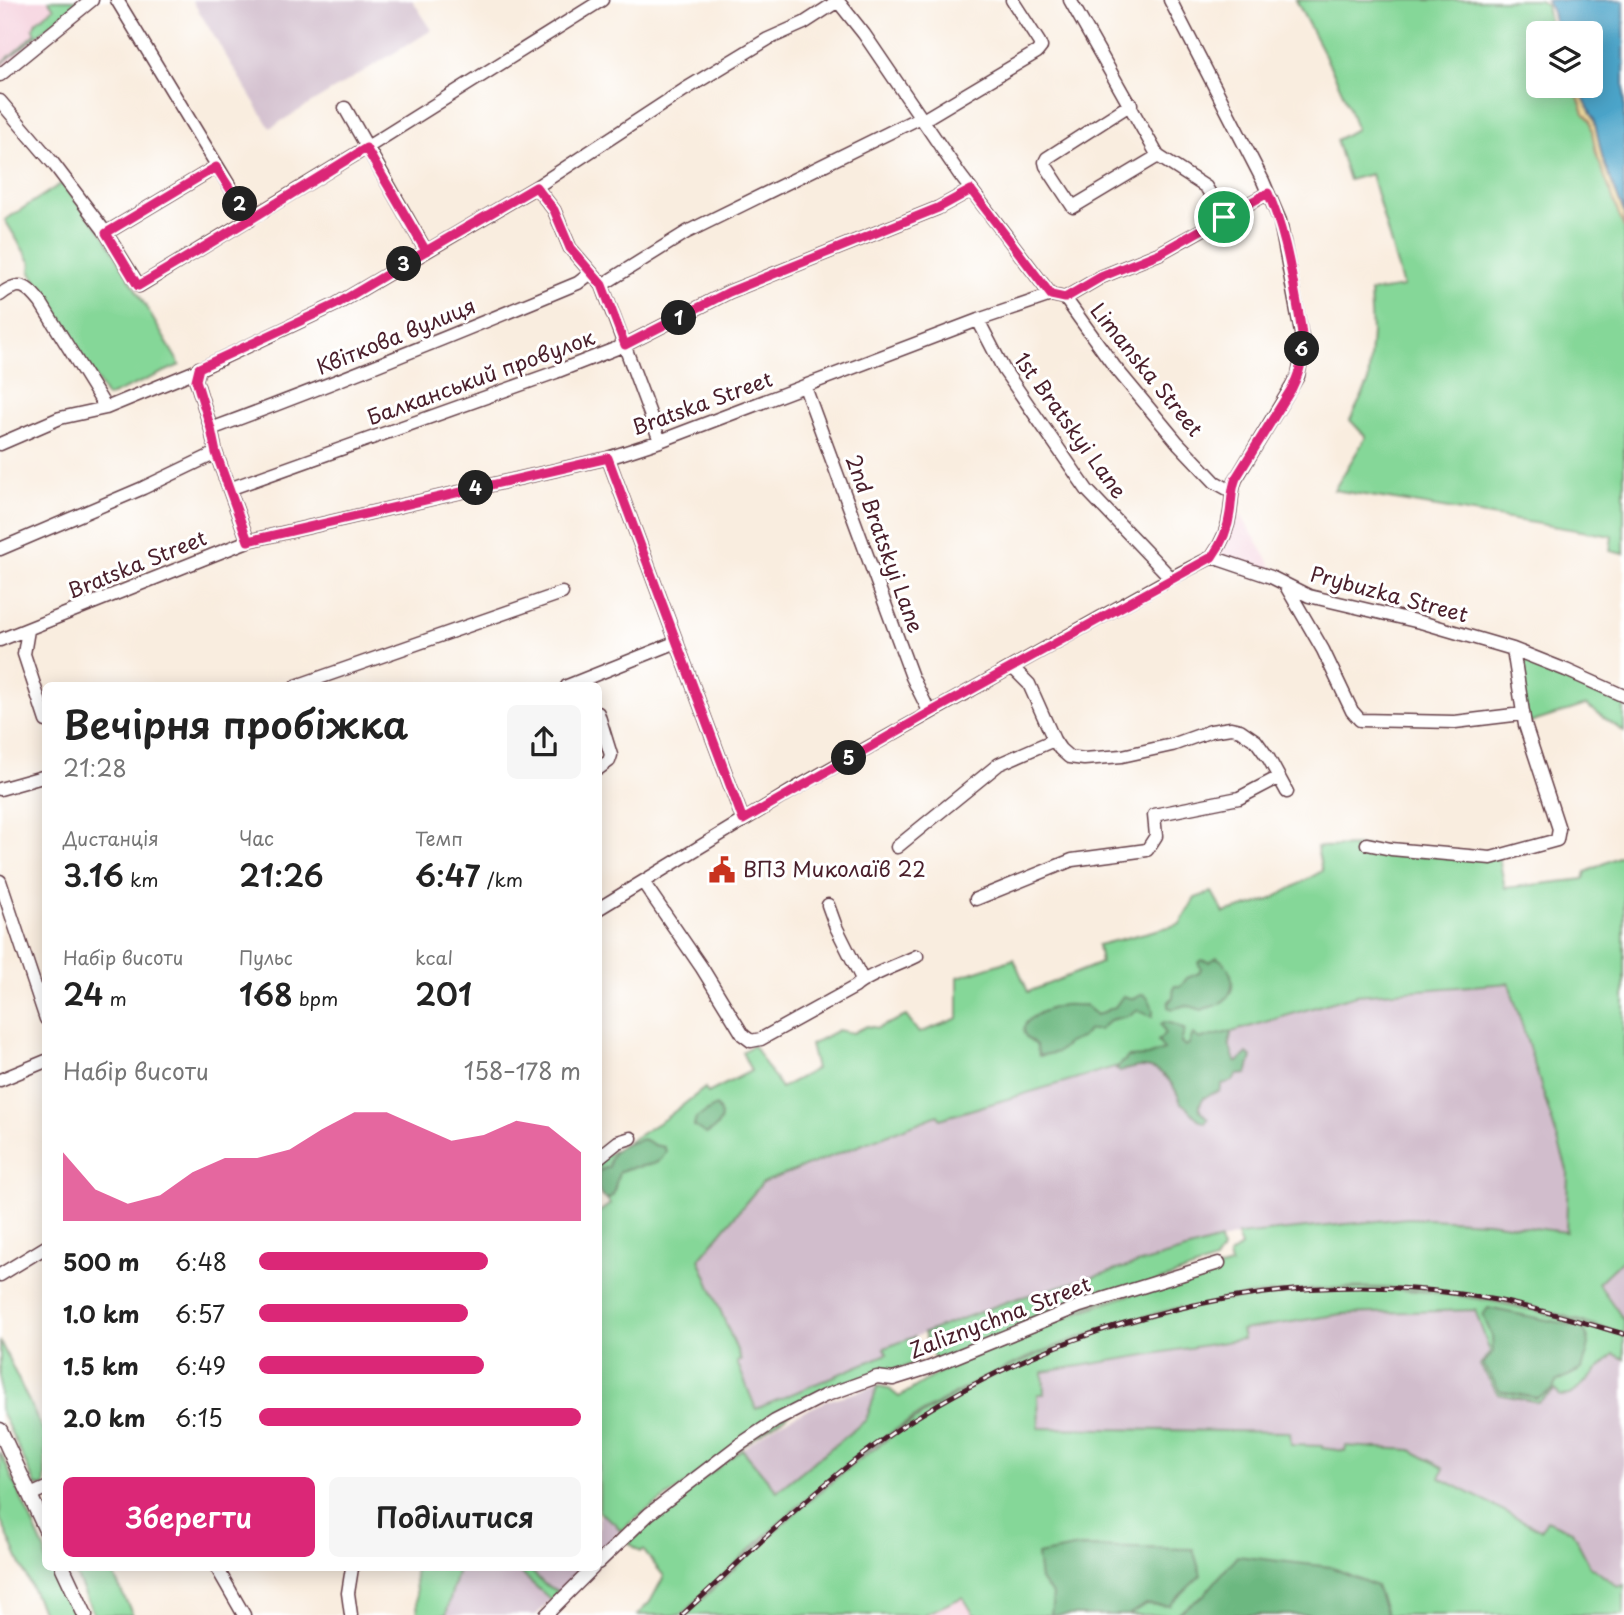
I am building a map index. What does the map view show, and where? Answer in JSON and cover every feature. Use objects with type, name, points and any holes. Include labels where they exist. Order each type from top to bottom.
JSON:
[{"type":"main road","points":[[0,1430],[42,1521]]},
{"type":"main road","points":[[64,1571],[85,1615]]},
{"type":"street","points":[[0,75],[92,0]]},
{"type":"street","points":[[117,0],[250,220]]},
{"type":"street","points":[[0,101],[53,163],[106,233],[138,286],[250,220],[602,0]]},
{"type":"street","points":[[0,444],[60,418],[106,408],[335,305],[536,187],[684,90],[768,39],[804,23],[837,0],[864,34],[971,190],[1051,295]]},
{"type":"street","points":[[602,285],[687,232],[922,118],[1037,52],[1041,47],[1040,42],[1012,0]]},
{"type":"street","points":[[1070,0],[1158,156],[1206,187],[1224,217]]},
{"type":"street","points":[[602,907],[743,820],[929,713],[1212,557],[1226,533],[1231,491],[1236,478],[1298,376],[1302,338],[1280,221],[1170,0]]},
{"type":"street","points":[[1130,104],[1047,158],[1046,166],[1073,207],[1158,156]]},
{"type":"street","points":[[345,108],[426,251]]},
{"type":"street","points":[[106,233],[216,167]]},
{"type":"street","points":[[536,187],[554,210],[570,248],[602,285],[660,441]]},
{"type":"street","name":"Балканський провулок","points":[[229,489],[625,345],[729,292],[938,208],[971,190]]},
{"type":"street","points":[[1065,298],[1101,277],[1160,253],[1268,193]]},
{"type":"street","name":"Квіткова вулиця","points":[[211,429],[352,377],[578,283],[591,273]]},
{"type":"street","points":[[0,295],[7,289],[22,285],[28,287],[41,303],[106,408]]},
{"type":"street","name":"Limanska Street","points":[[1051,295],[1065,298],[1114,366],[1178,443],[1215,482],[1231,491]]},
{"type":"street","name":"Bratska Street","points":[[2,639],[248,541],[608,458],[660,441],[978,320],[1051,295]]},
{"type":"street","name":"1st Bratskyi Lane","points":[[978,320],[1004,370],[1087,490],[1171,578]]},
{"type":"street","points":[[199,368],[196,380],[216,453],[248,541]]},
{"type":"street","name":"2nd Bratskyi Lane","points":[[805,387],[907,665],[929,713]]},
{"type":"street","points":[[0,549],[143,488],[216,453]]},
{"type":"street","points":[[608,458],[743,820]]},
{"type":"street","name":"Prybuzka Street","points":[[1212,557],[1271,577],[1286,586],[1327,601],[1414,620],[1513,649],[1624,696]]},
{"type":"street","points":[[1286,586],[1323,650],[1357,719],[1375,722],[1455,722],[1522,714]]},
{"type":"street","points":[[307,682],[562,593]]},
{"type":"street","points":[[28,630],[24,654],[42,709]]},
{"type":"street","points":[[2,639],[24,654]]},
{"type":"street","points":[[588,681],[677,642]]},
{"type":"street","points":[[1367,844],[1391,849],[1491,858],[1557,840],[1559,829],[1522,714],[1513,649]]},
{"type":"street","points":[[1012,667],[1025,678],[1033,690],[1054,740],[1066,755],[1084,759],[1122,755],[1172,745],[1231,728],[1240,730],[1256,741],[1287,792]]},
{"type":"street","points":[[602,726],[611,755],[609,761],[602,766]]},
{"type":"street","points":[[897,847],[999,764],[1054,740]]},
{"type":"street","points":[[0,789],[42,777]]},
{"type":"street","points":[[976,899],[1065,863],[1146,850],[1156,836],[1154,815],[1239,798],[1279,777]]},
{"type":"street","points":[[0,881],[42,1007]]},
{"type":"street","points":[[643,882],[702,968],[746,1039],[761,1039],[855,987],[862,979],[917,956]]},
{"type":"street","points":[[828,905],[862,979]]},
{"type":"street","points":[[0,1080],[42,1063]]},
{"type":"street","points":[[602,1155],[618,1142],[631,1139]]},
{"type":"street","points":[[0,1275],[42,1249]]},
{"type":"street","name":"Zaliznychna Street","points":[[602,1559],[649,1514],[739,1445],[775,1421],[824,1396],[877,1377],[893,1379],[929,1368],[1080,1306],[1219,1263]]},
{"type":"street","points":[[30,1495],[42,1490]]},
{"type":"street","points":[[219,1571],[244,1615]]},
{"type":"street","points":[[351,1615],[348,1592],[352,1571]]},
{"type":"street","points":[[546,1615],[590,1571]]},
{"type":"shaded area","points":[[0,0],[86,0],[0,70]]},
{"type":"shaded area","points":[[192,0],[412,0],[432,30],[270,128]]},
{"type":"shaded area","points":[[1233,502],[1280,580],[1227,559],[1218,551]]},
{"type":"shaded area","points":[[1510,983],[1568,1173],[1566,1232],[1487,1222],[1408,1218],[1243,1234],[1009,1301],[885,1348],[887,1354],[757,1409],[737,1362],[741,1360],[699,1259],[762,1183],[938,1114],[941,1119],[1356,995]]},
{"type":"shaded area","points":[[1624,1258],[1624,1320],[1598,1283]]},
{"type":"shaded area","points":[[1352,1287],[1446,1292],[1494,1299],[1546,1311],[1624,1335],[1494,1300],[1352,1288],[1298,1291],[1192,1306],[1141,1318],[1057,1346],[1140,1317],[1191,1305],[1298,1290]]},
{"type":"shaded area","points":[[1475,1310],[1490,1353],[1538,1402],[1556,1389],[1569,1395],[1576,1391],[1614,1354],[1624,1359],[1624,1585],[1618,1587],[1590,1566],[1572,1531],[1542,1530],[1439,1478],[1346,1447],[1346,1451],[1322,1446],[1290,1445],[1290,1432],[1039,1429],[1038,1394],[1044,1394],[1043,1372],[1243,1339],[1241,1330],[1342,1314]]},
{"type":"shaded area","points":[[1050,1349],[1010,1367],[912,1421],[852,1464],[775,1530],[685,1615],[681,1615],[850,1462],[911,1420],[1009,1365]]},
{"type":"shaded area","points":[[878,1386],[866,1419],[776,1491],[742,1449],[778,1424],[826,1401]]},
{"type":"shaded area","points":[[602,1514],[616,1524],[620,1531],[602,1550]]},
{"type":"shaded area","points":[[457,1571],[518,1571],[551,1600],[536,1615],[446,1615]]},
{"type":"shaded area","points":[[531,1571],[581,1571],[560,1592],[544,1584]]},
{"type":"shaded area","points":[[963,1597],[974,1615],[923,1615]]},
{"type":"green space","points":[[76,0],[78,3],[0,65],[36,33],[33,29],[36,22],[54,8],[49,1]]},
{"type":"green space","points":[[1296,0],[1539,0],[1546,5],[1549,21],[1526,21],[1526,98],[1578,98],[1590,120],[1596,153],[1624,228],[1624,554],[1610,551],[1612,536],[1334,490],[1366,437],[1350,420],[1368,384],[1372,333],[1370,292],[1403,287],[1371,174],[1349,180],[1336,140],[1356,129],[1337,80]]},
{"type":"green space","points":[[62,183],[104,235],[180,365],[107,397],[30,271],[31,263],[5,220]]},
{"type":"green space","points":[[1518,657],[1624,699],[1624,732],[1586,705],[1527,724]]},
{"type":"green space","points":[[1367,846],[1499,858],[1505,888],[1584,879],[1586,872],[1624,854],[1624,1258],[1598,1283],[1624,1320],[1624,1334],[1510,1302],[1416,1289],[1337,1288],[1221,1300],[1349,1289],[1454,1295],[1556,1316],[1624,1335],[1624,1359],[1614,1354],[1576,1391],[1560,1396],[1556,1390],[1538,1402],[1498,1394],[1480,1365],[1490,1352],[1475,1310],[1342,1314],[1241,1330],[1243,1339],[1043,1372],[1044,1394],[1038,1394],[1039,1428],[1290,1432],[1291,1445],[1322,1446],[1345,1451],[1346,1446],[1411,1450],[1444,1468],[1440,1478],[1541,1530],[1547,1520],[1572,1531],[1590,1566],[1618,1587],[1624,1585],[1622,1615],[974,1615],[963,1597],[923,1615],[685,1615],[836,1478],[876,1447],[961,1391],[1007,1368],[1078,1339],[1181,1307],[1136,1319],[1093,1333],[1050,1349],[1008,1367],[967,1387],[888,1435],[851,1462],[786,1517],[681,1615],[637,1615],[650,1602],[664,1576],[643,1550],[640,1552],[627,1541],[742,1449],[777,1491],[866,1420],[878,1386],[888,1388],[899,1397],[956,1362],[1082,1311],[1231,1265],[1229,1255],[1241,1247],[1237,1235],[1408,1218],[1487,1222],[1566,1232],[1568,1173],[1509,983],[1356,995],[940,1119],[938,1115],[762,1183],[699,1259],[741,1360],[737,1362],[756,1409],[887,1354],[884,1348],[914,1337],[917,1359],[912,1364],[892,1372],[881,1371],[822,1392],[620,1531],[616,1524],[602,1514],[602,1210],[610,1204],[602,1191],[602,1158],[666,1118],[705,1088],[708,1093],[751,1071],[742,1052],[753,1045],[781,1088],[816,1069],[810,1045],[838,1030],[853,1033],[867,1026],[878,1028],[906,1016],[919,1033],[958,1018],[958,977],[1014,959],[1028,992],[1101,963],[1098,945],[1180,924],[1195,898],[1212,892],[1224,913],[1270,900],[1322,871],[1317,847]]},
{"type":"green space","points":[[1217,957],[1231,974],[1232,987],[1226,999],[1202,1010],[1186,1005],[1173,1009],[1168,1007],[1174,986],[1181,986],[1187,978],[1199,973],[1201,968],[1198,963],[1201,960],[1210,962]]},
{"type":"green space","points":[[1143,994],[1151,1004],[1152,1017],[1137,1010],[1128,1016],[1110,1020],[1099,1030],[1089,1030],[1058,1052],[1039,1056],[1036,1045],[1024,1033],[1024,1027],[1031,1018],[1051,1008],[1085,1005],[1097,1015],[1115,1007],[1123,996],[1134,999]]},
{"type":"green space","points":[[1164,1022],[1185,1030],[1181,1042],[1185,1046],[1189,1044],[1193,1034],[1200,1039],[1229,1032],[1229,1044],[1235,1061],[1238,1062],[1247,1053],[1252,1057],[1247,1074],[1237,1075],[1233,1081],[1222,1084],[1220,1091],[1203,1099],[1200,1110],[1208,1119],[1205,1123],[1181,1103],[1171,1083],[1158,1071],[1141,1067],[1120,1072],[1116,1069],[1128,1057],[1147,1056],[1164,1050],[1158,1041],[1165,1033],[1161,1024]]},
{"type":"green space","points":[[716,1106],[721,1119],[714,1129],[706,1134],[694,1126],[696,1118]]},
{"type":"green space","points":[[643,1139],[664,1147],[666,1151],[658,1162],[619,1172],[613,1195],[608,1199],[602,1196],[602,1170],[609,1167],[612,1154],[616,1150]]},
{"type":"green space","points":[[1220,1240],[1222,1250],[1215,1261],[935,1361],[924,1333],[1009,1301]]},
{"type":"green space","points":[[1488,1308],[1581,1327],[1589,1342],[1582,1369],[1556,1382],[1553,1390],[1537,1398],[1500,1391],[1483,1364],[1493,1352],[1492,1336],[1483,1315]]},
{"type":"green space","points":[[0,1341],[42,1429],[42,1486],[36,1486],[0,1409]]},
{"type":"green space","points":[[0,1451],[42,1544],[42,1571],[54,1571],[75,1615],[44,1615],[0,1519]]},
{"type":"green space","points":[[1079,1547],[1193,1549],[1201,1575],[1169,1606],[1146,1604],[1128,1615],[1051,1615],[1053,1594],[1040,1580],[1037,1555]]},
{"type":"green space","points":[[1237,1556],[1331,1567],[1376,1586],[1387,1615],[1175,1615],[1204,1595]]},
{"type":"green space","points":[[74,1571],[111,1571],[133,1615],[94,1615]]},
{"type":"green space","points":[[414,1571],[457,1571],[446,1615],[418,1615]]},
{"type":"green space","points":[[518,1571],[531,1571],[544,1584],[560,1592],[551,1600]]},
{"type":"sand","points":[[1578,98],[1586,98],[1594,119],[1603,160],[1624,213],[1624,228],[1596,153],[1590,120]]},
{"type":"water","points":[[1546,0],[1624,0],[1624,213],[1603,160],[1594,119],[1584,98],[1603,98],[1603,21],[1554,21]]},
{"type":"railway","points":[[682,1615],[821,1488],[912,1420],[977,1383],[1047,1351],[1119,1325],[1193,1305],[1269,1293],[1345,1287],[1421,1290],[1496,1300],[1624,1334]]},
{"type":"place","name":"ВПЗ Миколаїв 22","points":[[722,870]]},
{"type":"route","points":[[1224,217],[1154,257],[1101,277],[1065,298],[1059,298],[1051,295],[971,190],[938,208],[729,292],[625,345],[602,285],[570,248],[554,210],[536,187],[426,251],[366,148],[250,220],[216,167],[106,233],[138,286],[250,220],[308,184],[366,148],[396,200],[426,251],[335,305],[199,368],[196,380],[216,453],[248,541],[608,458],[743,820],[929,713],[1212,557],[1226,533],[1231,491],[1236,478],[1292,388],[1298,376],[1302,355],[1302,338],[1285,240],[1268,193],[1224,217]]}]
